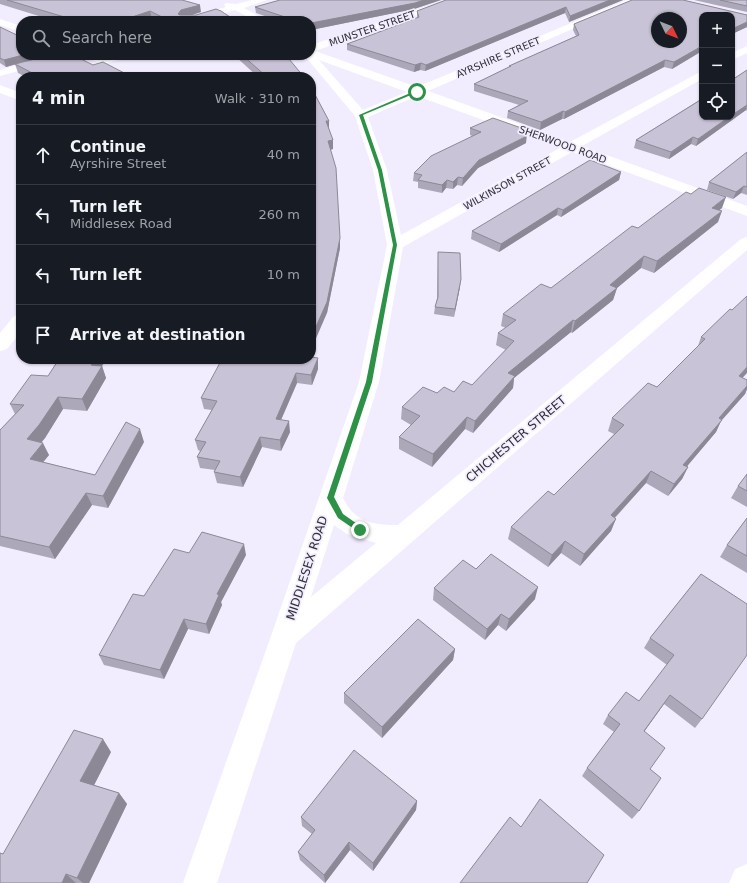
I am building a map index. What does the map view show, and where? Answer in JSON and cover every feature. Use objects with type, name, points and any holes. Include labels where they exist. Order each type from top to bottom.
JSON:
[{"type":"street","points":[[204,16],[262,0]]},
{"type":"street","name":"MUNSTER STREET","points":[[316,47],[455,0]]},
{"type":"street","name":"AYRSHIRE STREET","points":[[361,115],[635,0]]},
{"type":"street","points":[[220,3],[236,7],[253,16]]},
{"type":"street","points":[[0,22],[16,27]]},
{"type":"street","points":[[735,55],[747,49]]},
{"type":"street","name":"SHERWOOD ROAD","points":[[316,56],[747,211]]},
{"type":"street","points":[[0,73],[48,60]]},
{"type":"street","name":"MIDDLESEX ROAD","points":[[200,883],[285,636],[369,382],[395,245],[380,170],[361,115],[315,60]]},
{"type":"street","name":"WILKINSON STREET","points":[[395,245],[699,76]]},
{"type":"street","points":[[0,89],[16,95]]},
{"type":"street","name":"CHICHESTER STREET","points":[[285,636],[747,242]]},
{"type":"street","points":[[0,345],[16,326]]},
{"type":"street","points":[[330,498],[341,516],[360,530],[377,534],[404,535]]},
{"type":"building","points":[[7,0],[182,0],[200,5],[181,10],[178,14],[180,15],[196,15],[216,9],[228,16],[160,16],[150,11],[135,16],[61,16]]},
{"type":"building","points":[[280,0],[424,0],[316,22],[316,16],[282,16],[255,7]]},
{"type":"building","points":[[446,0],[610,0],[570,16],[566,7],[426,65],[421,63],[415,65],[347,44],[419,17],[417,11]]},
{"type":"building","points":[[632,0],[683,0],[734,12],[699,12],[699,48],[674,62],[665,60],[565,112],[563,111],[541,122],[508,111],[528,101],[474,84],[511,66],[509,66],[579,35],[574,24]]},
{"type":"building","points":[[720,0],[747,0],[747,6]]},
{"type":"building","points":[[735,12],[747,15],[747,22],[735,28]]},
{"type":"building","points":[[0,27],[16,35],[16,57],[4,60],[0,58]]},
{"type":"building","points":[[31,60],[83,60],[93,65],[103,62],[122,72],[30,72],[15,64]]},
{"type":"building","points":[[248,60],[290,60],[300,72],[261,72]]},
{"type":"building","points":[[747,70],[747,105],[735,113],[735,84],[735,78]]},
{"type":"building","points":[[316,96],[329,121],[326,121],[333,140],[328,141],[336,168],[340,238],[327,302],[316,327]]},
{"type":"building","points":[[699,101],[699,120],[725,120],[698,139],[693,137],[671,152],[636,140]]},
{"type":"building","points":[[493,118],[527,130],[520,133],[527,136],[479,160],[463,178],[458,177],[453,182],[447,180],[442,185],[418,180],[422,175],[414,173],[431,156],[481,132],[470,128]]},
{"type":"building","points":[[747,152],[747,187],[744,186],[736,192],[709,182]]},
{"type":"building","points":[[590,160],[621,172],[563,210],[558,208],[501,244],[472,231]]},
{"type":"building","points":[[699,188],[726,197],[712,208],[722,211],[657,261],[644,256],[610,285],[617,288],[575,321],[573,320],[508,373],[515,376],[475,421],[467,417],[433,454],[399,437],[420,416],[402,407],[423,387],[437,393],[444,387],[454,392],[463,381],[472,385],[514,341],[498,333],[516,320],[503,314],[541,284],[551,288],[632,226],[638,228],[686,192],[691,194]]},
{"type":"building","points":[[438,252],[460,253],[461,279],[455,309],[435,307],[438,297]]},
{"type":"building","points":[[747,296],[747,367],[739,376],[747,380],[747,386],[719,418],[722,420],[683,465],[688,467],[674,484],[651,471],[611,515],[616,519],[584,554],[565,541],[552,555],[511,527],[548,491],[554,495],[624,425],[612,418],[648,383],[657,387],[705,339],[701,337],[730,309],[732,310]]},
{"type":"building","points":[[56,364],[92,364],[91,365],[102,366],[82,399],[58,397],[39,425],[27,439],[43,443],[30,459],[95,475],[126,422],[140,429],[103,496],[86,493],[49,547],[0,536],[0,430],[24,405],[10,404],[31,375],[48,376]]},
{"type":"building","points":[[219,364],[316,364],[311,375],[296,373],[276,419],[289,421],[280,440],[260,437],[240,477],[214,472],[220,461],[197,457],[206,442],[195,440],[217,401],[201,398]]},
{"type":"building","points":[[747,474],[747,491],[738,486]]},
{"type":"building","points":[[747,518],[747,556],[727,545]]},
{"type":"building","points":[[202,532],[244,544],[217,594],[219,595],[206,624],[184,619],[160,670],[99,655],[133,594],[144,596],[174,549],[189,553]]},
{"type":"building","points":[[491,554],[538,587],[509,619],[501,614],[487,629],[434,588],[463,560],[476,569]]},
{"type":"building","points":[[701,574],[747,604],[747,655],[702,719],[670,695],[644,731],[665,748],[650,769],[661,778],[639,811],[587,768],[620,724],[608,715],[626,692],[639,701],[674,655],[650,638]]},
{"type":"building","points":[[418,619],[455,649],[382,727],[344,693]]},
{"type":"building","points":[[74,730],[103,739],[80,781],[119,793],[77,878],[66,874],[62,883],[0,883],[0,853],[3,854]]},
{"type":"building","points":[[354,750],[417,801],[373,863],[349,842],[324,875],[298,852],[315,830],[301,817]]},
{"type":"building","points":[[540,799],[604,855],[587,883],[460,883],[510,817],[521,827]]},
{"type":"route","points":[[360,530],[341,516],[330,498],[369,382],[395,245],[380,170],[361,115],[417,92]]}]
